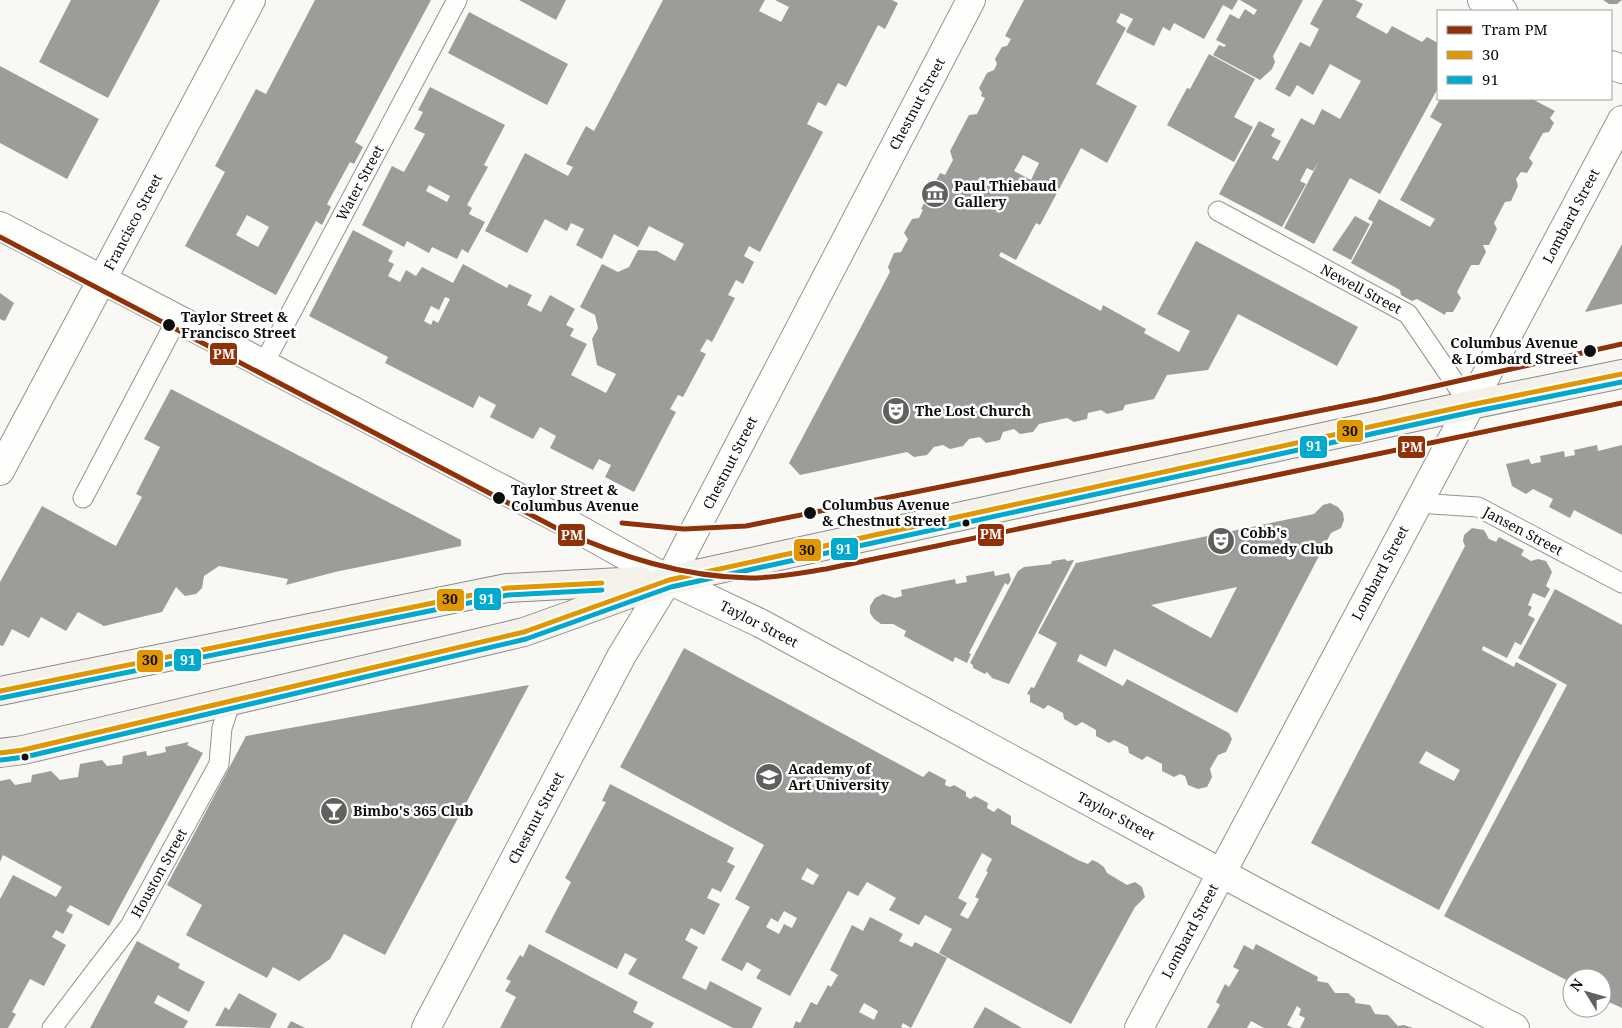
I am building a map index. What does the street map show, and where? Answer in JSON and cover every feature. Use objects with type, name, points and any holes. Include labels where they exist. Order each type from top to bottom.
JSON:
[{"type":"main road","points":[[0,753],[24,750],[524,632],[669,580],[1470,405],[1622,374]]},
{"type":"main road","points":[[0,691],[507,588],[669,580]]},
{"type":"street","name":"Francisco Street","points":[[0,470],[251,0]]},
{"type":"street","name":"Chestnut Street","points":[[426,1028],[622,655],[669,580],[971,0]]},
{"type":"street","points":[[1482,0],[1501,10]]},
{"type":"street","name":"Lombard Street","points":[[1139,1028],[1622,120]]},
{"type":"street","name":"Taylor Street","points":[[0,226],[263,366],[571,524],[669,580],[760,623],[1221,872],[1515,1028]]},
{"type":"lane","name":"Water Street","points":[[263,366],[457,0]]},
{"type":"lane","name":"Newell Street","points":[[1218,211],[1408,314],[1470,405]]},
{"type":"lane","points":[[83,498],[177,319]]},
{"type":"lane","name":"Jansen Street","points":[[1417,503],[1478,507],[1622,583]]},
{"type":"lane","name":"Houston Street","points":[[52,1028],[130,926],[219,764],[222,728],[231,702]]},
{"type":"building","points":[[71,0],[160,0],[108,98],[39,62]]},
{"type":"building","points":[[315,0],[431,0],[355,142],[363,147],[354,164],[350,162],[327,204],[331,207],[322,225],[316,221],[276,295],[185,246],[225,172],[215,166],[256,89],[266,94]],"holes":[[[247,215],[269,227],[258,247],[236,235]]]},
{"type":"building","points":[[519,0],[566,0],[556,20]]},
{"type":"building","points":[[663,0],[765,0],[759,11],[781,22],[789,7],[775,0],[892,0],[898,3],[885,29],[878,25],[846,87],[838,83],[826,106],[818,102],[807,124],[823,132],[760,252],[749,246],[744,256],[754,262],[743,284],[736,280],[728,295],[735,298],[712,342],[707,339],[700,351],[706,354],[683,397],[678,395],[670,409],[676,412],[634,492],[605,477],[611,465],[599,459],[593,470],[550,448],[556,436],[540,427],[533,439],[490,417],[496,405],[479,396],[473,408],[385,363],[388,357],[309,316],[353,230],[393,251],[388,261],[394,264],[388,276],[400,282],[406,270],[416,276],[422,267],[453,283],[463,264],[507,288],[509,284],[532,295],[527,305],[541,312],[550,295],[575,309],[566,325],[574,329],[570,336],[587,344],[571,375],[606,393],[616,374],[597,365],[592,339],[598,328],[595,315],[580,307],[602,264],[618,272],[629,267],[638,250],[657,251],[675,261],[684,244],[649,226],[638,247],[614,234],[602,259],[576,245],[584,229],[571,223],[567,231],[545,219],[527,253],[485,231],[525,153],[568,176],[573,167],[566,164],[586,126],[594,131]],"holes":[[[445,297],[450,299],[438,323],[433,320],[431,325],[424,321],[431,306],[439,310]]]},
{"type":"building","points":[[1024,0],[1238,0],[1232,10],[1223,5],[1204,39],[1174,23],[1170,31],[1163,27],[1154,46],[1126,32],[1133,19],[1121,13],[1116,22],[1126,28],[1096,84],[1137,106],[1107,163],[1081,148],[1040,225],[1036,223],[1016,260],[1001,252],[999,256],[1101,311],[1103,305],[1146,329],[1144,333],[1179,352],[1190,331],[1157,314],[1196,241],[1358,327],[1337,366],[1238,314],[1208,370],[1167,375],[1154,399],[1125,405],[1123,410],[1107,414],[1101,410],[1088,413],[1087,419],[1074,422],[1067,418],[1039,424],[1033,432],[1020,434],[1014,429],[1003,432],[1000,440],[986,443],[980,437],[969,439],[963,446],[950,449],[943,445],[934,447],[927,455],[914,457],[907,452],[800,475],[789,463],[890,272],[888,267],[894,253],[901,252],[908,239],[904,233],[912,219],[919,218],[923,210],[921,209],[940,173],[945,175],[953,160],[950,151],[969,115],[977,114],[985,98],[981,96],[982,93],[979,88],[987,73],[994,70],[997,64],[995,59],[1002,47],[1007,46],[1011,39],[1005,36]],"holes":[[[1023,155],[1039,163],[1031,180],[1014,171]]]},
{"type":"building","points":[[1240,0],[1303,0],[1273,56],[1275,62],[1272,69],[1260,80],[1213,55],[1219,45],[1224,47],[1226,45],[1216,40],[1230,14],[1239,19],[1245,9],[1254,15],[1257,10]]},
{"type":"building","points":[[1323,0],[1355,0],[1363,4],[1356,17],[1387,34],[1392,26],[1422,42],[1427,37],[1437,42],[1437,90],[1380,194],[1350,178],[1314,244],[1284,228],[1319,161],[1313,171],[1307,168],[1300,181],[1306,184],[1282,227],[1219,194],[1259,121],[1275,129],[1271,136],[1281,141],[1272,158],[1278,161],[1301,118],[1314,125],[1322,109],[1340,119],[1361,81],[1330,64],[1313,95],[1297,85],[1290,97],[1275,89],[1300,42],[1310,47],[1319,29],[1310,24]]},
{"type":"building","points":[[1603,0],[1622,0],[1617,4],[1609,4]]},
{"type":"building","points":[[469,12],[568,64],[547,105],[448,53]]},
{"type":"building","points":[[1209,54],[1255,79],[1234,117],[1253,127],[1234,162],[1167,125],[1187,88],[1190,89]]},
{"type":"building","points":[[0,66],[99,119],[67,179],[0,143]]},
{"type":"building","points":[[430,87],[505,125],[484,165],[488,167],[467,205],[472,208],[469,214],[485,222],[468,253],[462,249],[457,259],[432,247],[429,253],[407,241],[404,247],[362,225],[392,166],[404,172],[425,134],[414,129],[423,112],[418,110]],"holes":[[[429,185],[450,196],[447,202],[426,191]]]},
{"type":"building","points":[[1439,100],[1534,100],[1555,111],[1550,118],[1554,123],[1549,132],[1543,133],[1529,158],[1533,163],[1527,173],[1521,172],[1516,179],[1518,186],[1511,201],[1505,202],[1494,223],[1497,229],[1489,245],[1483,245],[1486,252],[1479,265],[1471,265],[1457,292],[1461,298],[1453,312],[1446,312],[1445,315],[1417,299],[1412,301],[1401,295],[1400,290],[1351,263],[1373,222],[1368,219],[1379,199],[1430,227],[1435,219],[1400,200],[1442,124],[1430,117]]},
{"type":"building","points":[[1355,216],[1370,224],[1351,260],[1332,250]]},
{"type":"building","points":[[1622,244],[1622,304],[1585,312]]},
{"type":"building","points":[[0,293],[14,303],[5,321],[0,319]]},
{"type":"building","points":[[171,389],[461,540],[461,546],[335,572],[286,585],[288,579],[219,566],[204,576],[202,588],[196,594],[185,596],[176,587],[162,612],[104,626],[78,612],[66,631],[41,617],[29,638],[12,629],[3,646],[0,645],[0,582],[42,506],[116,546],[142,497],[136,494],[160,447],[144,439]]},
{"type":"building","points":[[1597,445],[1598,451],[1622,445],[1622,535],[1574,510],[1570,518],[1549,507],[1553,499],[1533,489],[1526,494],[1512,486],[1506,464],[1529,459],[1531,464],[1541,462],[1540,456],[1564,451],[1565,457],[1575,455],[1574,450]]},
{"type":"building","points":[[1330,503],[1338,507],[1343,513],[1344,520],[1341,528],[1331,533],[1237,713],[1114,649],[1106,667],[1080,654],[1077,661],[1123,686],[1127,679],[1229,733],[1232,739],[1226,752],[1218,755],[1210,769],[1212,777],[1207,787],[1198,789],[1188,785],[1185,776],[1180,774],[1174,777],[1162,771],[1162,764],[1147,756],[1142,760],[1129,753],[1128,747],[1114,740],[1109,743],[1096,736],[1096,730],[1082,722],[1076,726],[1064,719],[1063,713],[1048,705],[1044,709],[1030,702],[1030,695],[1027,694],[1031,687],[1034,688],[1057,643],[1038,633],[1076,563],[1314,514],[1323,505]],"holes":[[[1237,587],[1211,638],[1151,605]]]},
{"type":"building","points":[[1472,528],[1484,530],[1489,539],[1496,542],[1499,537],[1524,550],[1521,555],[1531,561],[1538,559],[1546,561],[1552,572],[1546,586],[1550,589],[1545,598],[1533,593],[1528,605],[1532,607],[1528,615],[1535,619],[1521,645],[1515,642],[1507,658],[1483,646],[1482,650],[1514,667],[1516,662],[1557,684],[1439,910],[1311,843],[1465,546],[1463,541],[1464,535]],"holes":[[[1426,751],[1460,770],[1454,781],[1419,763]]]},
{"type":"building","points":[[1065,559],[1067,561],[1074,560],[1009,684],[992,678],[987,672],[985,674],[973,668],[973,665],[970,663],[1018,571],[1024,567],[1051,564],[1052,561]]},
{"type":"building","points":[[994,571],[995,576],[1009,573],[1011,580],[1008,585],[1005,583],[969,653],[971,654],[967,663],[955,657],[953,662],[904,636],[906,631],[893,624],[881,624],[870,613],[870,606],[875,598],[883,594],[895,598],[902,596],[901,590],[955,579],[956,584],[967,582],[966,576]]},
{"type":"building","points":[[1555,589],[1622,625],[1622,1008],[1612,1004],[1612,968],[1562,968],[1562,978],[1444,916],[1567,685],[1518,658]]},
{"type":"building","points":[[684,648],[923,777],[929,771],[946,780],[945,785],[950,787],[954,785],[966,792],[966,796],[970,799],[975,796],[988,803],[987,808],[994,812],[998,808],[1011,816],[1011,824],[1078,860],[1088,864],[1092,860],[1097,862],[1104,867],[1107,873],[1127,885],[1135,882],[1142,887],[1145,897],[1135,907],[1071,1024],[939,953],[952,929],[925,915],[919,925],[889,910],[896,898],[867,882],[858,896],[848,891],[790,996],[756,978],[761,970],[747,962],[742,971],[721,960],[750,907],[735,899],[764,845],[620,767]],"holes":[[[982,853],[992,859],[986,871],[988,872],[975,897],[979,899],[968,919],[960,915],[967,903],[958,898]],[[807,868],[819,875],[813,885],[801,879]],[[784,911],[797,918],[792,928],[784,924],[779,934],[766,927],[771,918],[778,922]]]},
{"type":"building","name":"Bimbo's 365 Club","points":[[529,685],[385,955],[344,934],[330,959],[299,981],[273,967],[267,978],[186,935],[202,905],[167,885],[246,736]]},
{"type":"building","points":[[189,742],[187,745],[203,753],[109,926],[70,905],[66,911],[73,915],[63,934],[56,930],[52,937],[66,945],[44,986],[30,979],[12,1012],[16,1014],[8,1028],[0,1028],[0,899],[13,875],[56,897],[62,887],[3,855],[0,862],[0,781],[10,779],[15,785],[31,782],[32,775],[51,771],[60,780],[78,777],[80,764],[102,760],[107,766],[122,764],[123,756],[146,751],[147,756],[166,752],[165,747]]},
{"type":"building","points":[[610,784],[734,848],[727,862],[735,866],[721,892],[712,888],[707,898],[720,904],[704,935],[691,928],[685,940],[698,947],[682,978],[706,990],[710,981],[762,1008],[752,1028],[733,1028],[628,974],[637,959],[625,953],[617,969],[545,932],[571,882],[565,878],[606,802],[602,801]]},
{"type":"building","points":[[870,917],[903,934],[899,941],[912,947],[915,942],[947,958],[911,1028],[903,1023],[901,1027],[903,1028],[793,1028],[796,1021],[800,1023],[811,1002],[817,1005],[828,985],[831,987],[838,975],[830,970],[852,925],[863,931]],"holes":[[[864,1003],[878,1011],[874,1020],[859,1012]]]},
{"type":"building","points":[[137,941],[180,964],[178,968],[205,982],[189,1012],[158,995],[154,1003],[188,1021],[184,1028],[90,1028]]},
{"type":"building","points":[[529,944],[638,1002],[633,1012],[654,1023],[651,1028],[500,1028],[516,997],[505,991],[511,981],[506,979],[520,955],[523,957]]},
{"type":"building","points":[[1256,944],[1318,977],[1317,981],[1328,983],[1335,993],[1348,993],[1355,999],[1355,1003],[1370,1005],[1375,1014],[1388,1015],[1398,1026],[1404,1025],[1413,1028],[1300,1028],[1305,1018],[1299,1015],[1301,1009],[1297,1006],[1287,1025],[1293,1028],[1264,1028],[1251,1021],[1247,1028],[1207,1028],[1220,1005],[1216,1002],[1225,984],[1229,987],[1239,970],[1233,967],[1244,945],[1253,950]]},
{"type":"building","points":[[239,993],[277,1014],[270,1028],[215,1026],[225,1007],[229,1010]]},
{"type":"building","points":[[985,1007],[1022,1028],[973,1028]]},
{"type":"building","points":[[291,1021],[305,1028],[287,1028]]},
{"type":"tram line","name":"PM","points":[[0,237],[558,529],[604,548],[651,563],[700,574],[725,577],[769,577],[826,569],[1622,403]]},
{"type":"tram line","name":"PM","points":[[622,523],[684,529],[746,526],[1378,399],[1622,344]]},
{"type":"transit line","name":"30","points":[[0,753],[23,750],[524,632],[669,580],[1470,405],[1622,374]]},
{"type":"transit line","name":"91","points":[[1,760],[25,757],[526,639],[671,587],[1472,412],[1622,382]]},
{"type":"transit line","name":"30","points":[[0,691],[507,588],[602,583]]},
{"type":"transit line","name":"91","points":[[1,698],[508,595],[602,590]]},
{"type":"place","name":"Paul Thiebaud Gallery","points":[[935,194]]},
{"type":"place","name":"Taylor Street & Francisco Street","points":[[169,325]]},
{"type":"place","name":"Columbus Avenue & Lombard Street","points":[[1590,351]]},
{"type":"place","name":"The Lost Church","points":[[896,411]]},
{"type":"place","name":"Taylor Street & Columbus Avenue","points":[[499,498]]},
{"type":"place","name":"Columbus Avenue & Chestnut Street","points":[[810,513]]},
{"type":"place","name":"Cobb's Comedy Club","points":[[1221,541]]},
{"type":"place","name":"Academy of Art University","points":[[769,777]]},
{"type":"place","name":"Bimbo's 365 Club","points":[[334,811]]}]
